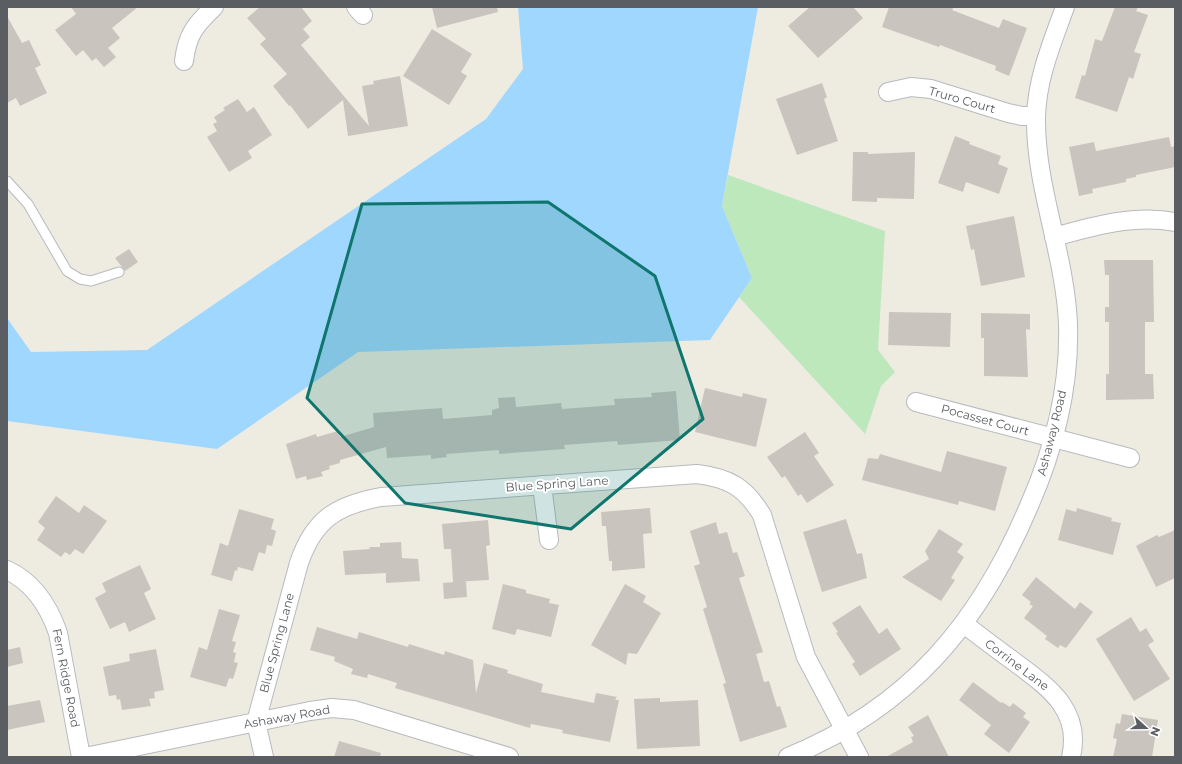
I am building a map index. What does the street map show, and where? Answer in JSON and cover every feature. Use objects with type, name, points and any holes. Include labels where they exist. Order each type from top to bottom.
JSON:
[{"type":"street","points":[[184,61],[186,45],[192,30],[214,7]]},
{"type":"street","name":"Ashaway Road","points":[[788,757],[844,730],[880,707],[911,681],[937,656],[964,624],[994,579],[1015,540],[1040,480],[1053,439],[1063,395],[1068,355],[1068,323],[1064,283],[1038,153],[1036,116],[1044,67],[1065,7]]},
{"type":"street","name":"Truro Court","points":[[888,92],[911,87],[931,89],[1008,113],[1022,116],[1036,116]]},
{"type":"street","points":[[1054,237],[1094,226],[1130,221],[1166,220],[1175,222]]},
{"type":"street","name":"Pocasset Court","points":[[916,402],[1130,458]]},
{"type":"street","name":"Blue Spring Lane","points":[[256,722],[304,548],[314,531],[328,517],[356,502],[381,497],[697,474],[718,477],[737,485],[753,500],[762,515],[806,657],[859,757]]},
{"type":"street","points":[[542,485],[549,540]]},
{"type":"street","name":"Fern Ridge Road","points":[[7,570],[29,584],[43,600],[53,618],[58,633],[81,757]]},
{"type":"street","name":"Corrine Lane","points":[[964,624],[1050,688],[1058,698],[1069,719],[1073,736],[1071,757]]},
{"type":"street","name":"Ashaway Road","points":[[85,757],[332,708],[354,710],[504,756]]},
{"type":"street","points":[[256,722],[264,757]]},
{"type":"lane","points":[[7,181],[28,204],[67,271],[80,279],[91,281],[119,272]]},
{"type":"highlighted area","points":[[548,202],[655,276],[703,419],[571,529],[405,503],[307,398],[362,204]]},
{"type":"green space","points":[[728,175],[885,231],[878,350],[895,372],[881,386],[865,434],[739,297],[752,278],[722,206]]},
{"type":"water","points":[[518,7],[758,7],[722,206],[752,278],[710,340],[358,352],[217,449],[7,421],[7,318],[31,352],[147,350],[486,119],[523,69]]},
{"type":"building","points":[[71,7],[138,7],[112,28],[120,38],[108,48],[116,57],[104,67],[96,58],[92,61],[83,50],[76,56],[55,30],[76,14]]},
{"type":"building","points":[[260,7],[301,7],[312,21],[303,29],[310,37],[301,45],[369,126],[362,86],[374,84],[373,81],[400,76],[408,126],[348,136],[343,100],[308,129],[273,86],[287,74],[260,44],[266,39],[247,18]]},
{"type":"building","points":[[432,7],[497,7],[498,12],[437,28]]},
{"type":"building","points":[[810,7],[853,7],[863,18],[818,58],[788,26]]},
{"type":"building","points":[[889,7],[954,7],[952,10],[999,28],[1003,19],[1027,28],[1009,76],[995,70],[996,66],[940,45],[939,47],[882,27]]},
{"type":"building","points":[[1115,7],[1138,7],[1136,11],[1148,15],[1134,52],[1141,54],[1133,79],[1129,77],[1117,112],[1075,98],[1082,75],[1085,76],[1095,39],[1102,41]]},
{"type":"building","points":[[7,16],[22,43],[29,40],[41,65],[35,68],[47,93],[20,106],[16,98],[7,103]]},
{"type":"building","points":[[432,29],[472,54],[461,72],[467,76],[449,105],[403,76]]},
{"type":"building","points":[[822,83],[827,97],[824,99],[838,141],[797,155],[776,99]]},
{"type":"building","points":[[238,99],[247,112],[254,107],[272,135],[248,151],[252,158],[229,172],[207,137],[217,131],[213,124],[217,122],[214,117],[225,110],[223,108]]},
{"type":"building","points":[[955,136],[970,142],[969,144],[1001,156],[998,164],[1008,168],[999,194],[966,182],[963,192],[938,183]]},
{"type":"building","points":[[1169,137],[1171,147],[1175,146],[1175,167],[1136,175],[1136,177],[1126,179],[1126,182],[1092,189],[1093,193],[1079,196],[1069,147],[1094,142],[1096,151]]},
{"type":"building","points":[[853,152],[868,152],[868,154],[915,152],[914,199],[877,198],[877,202],[852,201]]},
{"type":"building","points":[[1014,216],[1025,277],[981,286],[974,249],[971,250],[966,226]]},
{"type":"building","points":[[129,249],[138,262],[125,271],[115,258]]},
{"type":"building","points":[[1104,260],[1153,260],[1154,322],[1145,322],[1145,374],[1153,374],[1154,399],[1106,400],[1106,374],[1109,374],[1109,322],[1105,322],[1105,307],[1109,307],[1109,275],[1105,275]]},
{"type":"building","points":[[889,312],[951,313],[950,347],[888,345]]},
{"type":"building","points":[[981,313],[1030,314],[1030,330],[1026,329],[1028,377],[984,376],[984,338],[981,338]]},
{"type":"building","points":[[705,388],[742,397],[743,393],[767,399],[756,447],[695,432]]},
{"type":"building","points":[[676,391],[680,440],[618,445],[617,441],[564,445],[565,449],[499,454],[499,450],[446,454],[447,457],[431,459],[431,455],[387,458],[386,447],[340,460],[340,463],[329,466],[330,469],[321,472],[323,476],[307,480],[306,476],[296,479],[286,444],[316,434],[317,437],[338,431],[340,437],[374,427],[373,413],[442,408],[443,419],[492,415],[492,410],[499,408],[498,398],[515,397],[516,407],[561,403],[562,409],[615,405],[614,399],[652,397],[651,393]]},
{"type":"building","points":[[805,432],[819,453],[814,456],[834,485],[807,503],[801,494],[798,496],[785,476],[782,478],[767,457]]},
{"type":"building","points":[[947,451],[1007,467],[995,511],[959,501],[958,505],[862,480],[868,458],[878,459],[880,454],[941,472]]},
{"type":"building","points":[[56,496],[79,513],[84,505],[107,521],[83,554],[75,549],[70,555],[65,552],[61,557],[37,540],[45,528],[38,522]]},
{"type":"building","points":[[650,508],[652,533],[643,534],[645,568],[612,571],[612,561],[609,561],[606,526],[602,526],[601,512]]},
{"type":"building","points":[[1077,508],[1112,518],[1111,521],[1121,523],[1113,555],[1058,540],[1066,509],[1076,512]]},
{"type":"building","points":[[239,509],[274,519],[271,529],[276,531],[272,546],[267,545],[265,554],[259,552],[253,571],[238,567],[237,571],[235,570],[232,581],[211,575],[220,543],[228,546]]},
{"type":"building","points":[[846,519],[857,554],[862,553],[867,578],[822,592],[803,532]]},
{"type":"building","points":[[488,520],[490,545],[486,546],[489,580],[453,582],[451,549],[444,549],[442,524]]},
{"type":"building","points":[[716,522],[719,534],[727,532],[733,553],[737,552],[745,576],[739,578],[763,652],[756,654],[764,682],[769,681],[777,707],[780,706],[787,727],[740,742],[723,684],[726,683],[703,609],[707,607],[694,566],[700,564],[690,531]]},
{"type":"building","points":[[939,529],[963,544],[957,552],[964,557],[951,578],[955,580],[941,601],[902,577],[929,559],[925,551]]},
{"type":"building","points":[[1175,530],[1175,578],[1156,587],[1136,546],[1157,535],[1159,537]]},
{"type":"building","points":[[401,542],[402,558],[418,559],[420,581],[386,583],[386,573],[345,575],[343,551],[380,547],[380,543]]},
{"type":"building","points":[[140,565],[151,589],[144,593],[156,619],[129,632],[125,622],[110,629],[95,598],[106,592],[102,583]]},
{"type":"building","points":[[1036,577],[1075,609],[1080,602],[1093,612],[1066,648],[1060,645],[1058,648],[1045,639],[1047,636],[1024,618],[1033,606],[1029,604],[1031,602],[1022,595]]},
{"type":"building","points":[[466,581],[467,597],[444,599],[443,583]]},
{"type":"building","points":[[503,584],[526,590],[526,593],[550,599],[549,603],[559,605],[551,637],[517,629],[515,635],[492,629]]},
{"type":"building","points":[[625,584],[646,596],[643,602],[661,613],[637,654],[628,653],[626,665],[591,645]]},
{"type":"building","points":[[860,605],[879,634],[887,628],[901,649],[860,676],[852,664],[855,662],[836,633],[838,632],[832,623]]},
{"type":"building","points":[[219,609],[240,615],[232,641],[236,642],[233,652],[236,653],[234,662],[238,663],[233,679],[229,678],[226,687],[190,677],[199,647],[207,650]]},
{"type":"building","points":[[1131,617],[1140,632],[1146,628],[1154,641],[1148,645],[1170,679],[1134,701],[1096,639]]},
{"type":"building","points":[[317,627],[357,639],[359,632],[408,647],[409,644],[444,655],[445,651],[473,660],[476,693],[484,663],[508,670],[507,673],[543,684],[541,692],[594,703],[596,693],[617,697],[615,700],[619,700],[610,742],[562,733],[563,730],[531,724],[530,728],[395,688],[397,683],[368,674],[367,678],[351,674],[353,669],[334,661],[335,657],[310,650]]},
{"type":"building","points":[[20,647],[23,663],[7,667],[7,650]]},
{"type":"building","points":[[156,649],[164,690],[154,692],[155,698],[149,699],[151,706],[122,710],[120,699],[117,700],[116,695],[109,696],[103,667],[130,661],[129,654]]},
{"type":"building","points":[[973,682],[1001,703],[1002,702],[1010,707],[1013,703],[1026,713],[1023,717],[1030,722],[1009,753],[984,734],[991,725],[959,700]]},
{"type":"building","points":[[660,698],[660,702],[698,700],[700,746],[637,749],[634,699]]},
{"type":"building","points":[[40,700],[45,722],[7,730],[7,706]]},
{"type":"building","points":[[1122,714],[1158,720],[1152,757],[1113,757],[1117,739],[1113,738],[1116,723],[1120,724]]},
{"type":"building","points":[[928,715],[949,757],[886,757],[913,742],[911,737],[914,736],[908,727]]},
{"type":"building","points":[[339,741],[381,753],[380,757],[334,757]]}]
